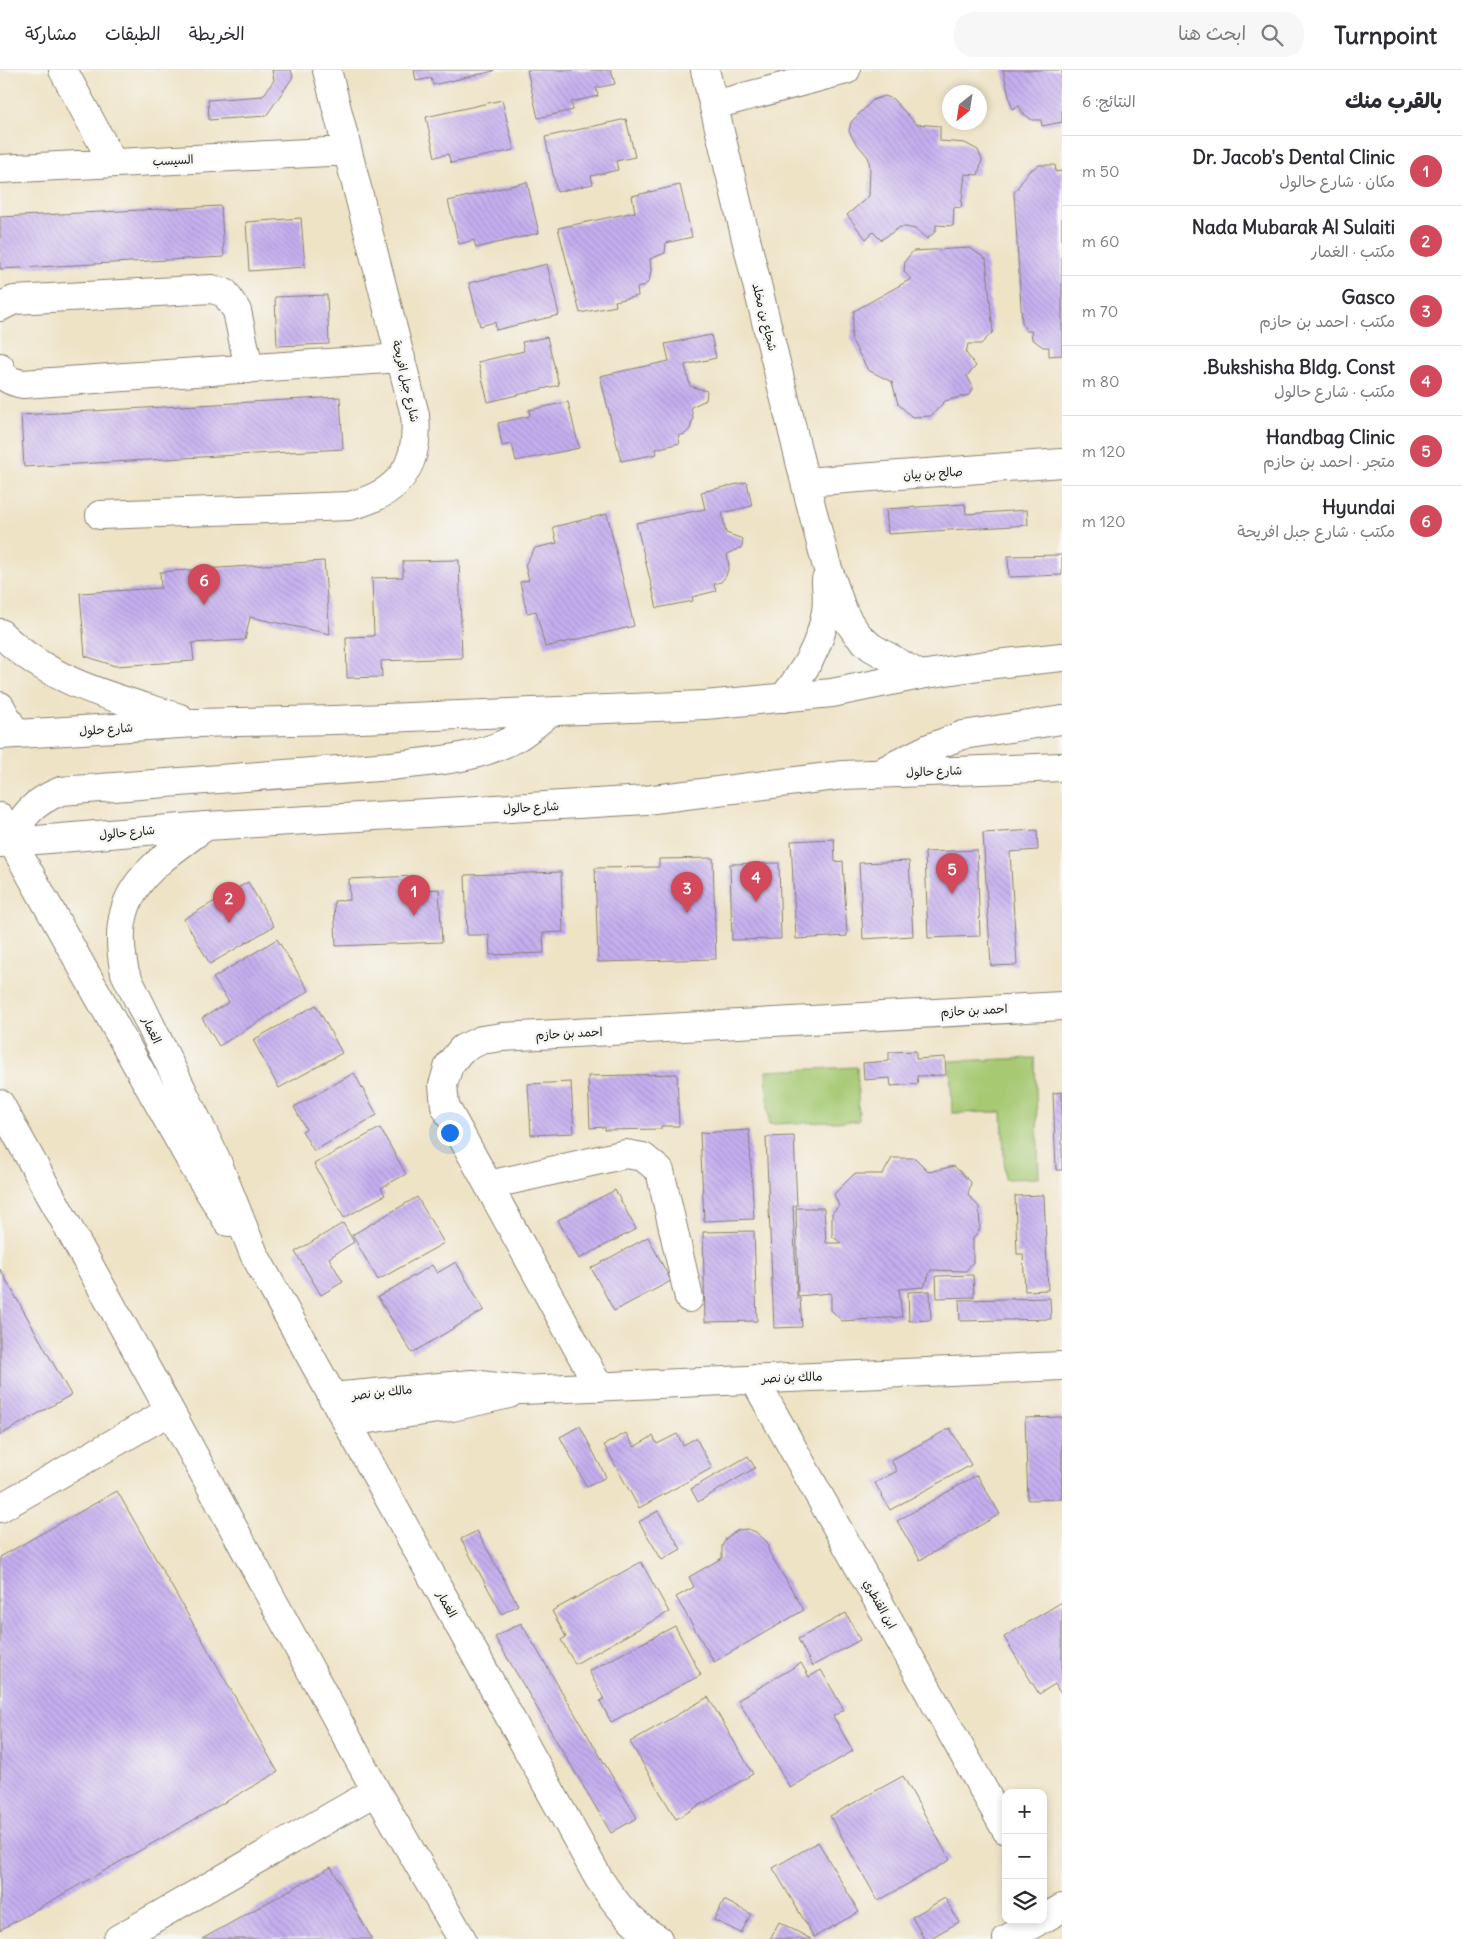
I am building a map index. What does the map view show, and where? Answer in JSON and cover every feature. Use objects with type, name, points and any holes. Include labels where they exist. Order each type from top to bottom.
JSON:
[{"type":"street","points":[[63,70],[113,163]]},
{"type":"street","name":"شارع جبل افريحة","points":[[100,515],[349,506],[369,501],[388,490],[403,475],[412,456],[417,436],[415,415],[327,70]]},
{"type":"street","name":"شجاع بن مخلد","points":[[705,70],[805,482],[826,564],[840,606],[858,635],[871,647],[886,657],[920,674]]},
{"type":"street","points":[[714,104],[846,70]]},
{"type":"street","name":"السيسب","points":[[0,169],[347,151]]},
{"type":"street","points":[[0,306],[14,300],[212,289],[225,293],[237,311],[249,369]]},
{"type":"street","points":[[0,367],[2,373],[12,382],[24,384],[401,358]]},
{"type":"street","name":"صالح بن بيان","points":[[805,482],[1062,463]]},
{"type":"street","name":"شجاع بن مخلد","points":[[783,698],[799,678],[812,657],[821,634],[826,610],[826,564]]},
{"type":"street","points":[[0,633],[14,646],[53,673],[80,686],[196,723],[550,712],[621,707],[705,705],[832,693],[920,674],[1062,657]]},
{"type":"street","points":[[0,706],[8,735],[0,757]]},
{"type":"street","points":[[6,842],[30,810],[44,798],[61,791],[391,766],[439,760],[482,752],[519,736],[550,712]]},
{"type":"street","points":[[879,773],[929,748],[963,735],[1062,720]]},
{"type":"street","name":"شارع حلول","points":[[8,735],[63,733],[196,723]]},
{"type":"street","name":"شارع حالول","points":[[6,842],[206,826],[646,800],[833,776],[1062,766]]},
{"type":"street","name":"الغمار","points":[[0,817],[6,842],[207,1189],[225,1218],[254,1254]]},
{"type":"street","name":"الغمار","points":[[206,826],[148,871],[134,888],[125,908],[120,930],[120,952],[125,973],[216,1159],[254,1254],[332,1397],[348,1422],[599,1879],[613,1900],[630,1919],[658,1939]]},
{"type":"street","name":"احمد بن حازم","points":[[600,1387],[444,1106],[443,1085],[449,1066],[462,1049],[481,1040],[854,1016],[1062,1006]]},
{"type":"street","points":[[0,1104],[170,1411],[376,1791],[462,1939]]},
{"type":"street","points":[[489,1185],[626,1154],[643,1157],[660,1171],[689,1298]]},
{"type":"street","name":"مالك بن نصر","points":[[332,1397],[472,1384],[522,1390],[1062,1366]]},
{"type":"street","name":"ابن القنطري","points":[[754,1379],[1002,1823]]},
{"type":"street","name":"مالك بن نصر","points":[[348,1422],[476,1403],[522,1390]]},
{"type":"street","points":[[0,1508],[170,1411]]},
{"type":"street","points":[[118,1939],[376,1791]]},
{"type":"street","points":[[1008,1939],[1048,1911]]},
{"type":"green space","points":[[1035,1058],[1039,1178],[1005,1179],[1002,1112],[952,1113],[950,1061]]},
{"type":"green space","points":[[857,1067],[859,1121],[769,1124],[766,1071]]},
{"type":"building","points":[[272,70],[291,70],[293,77],[266,116],[209,120],[208,100],[263,96],[274,80]]},
{"type":"building","points":[[414,70],[494,71],[433,85],[431,78],[416,81]]},
{"type":"building","points":[[527,70],[611,70],[615,84],[596,88],[598,96],[571,102],[573,110],[538,118]]},
{"type":"building","points":[[1003,70],[1062,70],[1062,122],[1042,126],[1041,120],[1032,120],[1023,113],[1019,106],[1012,109]]},
{"type":"building","points":[[885,96],[893,99],[916,124],[940,126],[940,141],[965,143],[978,150],[982,160],[978,175],[965,174],[961,208],[954,207],[953,226],[936,225],[936,231],[927,239],[915,229],[900,227],[881,240],[873,232],[866,239],[847,215],[869,196],[870,167],[868,157],[849,131],[851,122],[873,100]]},
{"type":"building","points":[[502,100],[514,150],[451,163],[448,154],[435,157],[426,117]]},
{"type":"building","points":[[626,119],[635,157],[616,161],[618,170],[591,176],[593,184],[557,192],[545,137]]},
{"type":"building","points":[[1039,165],[1055,165],[1056,172],[1062,171],[1062,355],[1049,356],[1049,347],[1043,347],[1032,339],[1031,331],[1026,331],[1022,323],[1014,193],[1029,171]]},
{"type":"building","points":[[527,182],[539,233],[476,248],[474,240],[459,244],[448,201]]},
{"type":"building","points":[[680,185],[692,237],[666,243],[665,253],[650,259],[649,281],[644,286],[637,288],[638,296],[615,301],[616,306],[580,313],[558,228],[635,212],[632,196]]},
{"type":"building","points":[[221,206],[224,257],[0,269],[0,217]]},
{"type":"building","points":[[301,218],[305,267],[249,271],[246,222]]},
{"type":"building","points":[[970,248],[986,259],[993,332],[981,344],[968,344],[966,353],[976,366],[967,376],[973,387],[969,395],[945,401],[931,416],[912,417],[898,404],[892,382],[868,370],[851,339],[854,311],[911,279],[904,272],[905,261],[913,251]]},
{"type":"building","points":[[547,264],[559,315],[496,330],[495,322],[480,326],[469,283]]},
{"type":"building","points":[[327,295],[329,344],[277,346],[275,297]]},
{"type":"building","points":[[711,335],[716,358],[685,365],[690,386],[707,391],[706,400],[691,407],[693,418],[690,429],[685,434],[678,436],[680,443],[656,449],[657,454],[621,461],[600,376],[669,361],[665,344]]},
{"type":"building","points":[[547,337],[559,385],[488,402],[478,362],[524,351],[522,342]]},
{"type":"building","points":[[340,397],[343,449],[24,467],[21,415]]},
{"type":"building","points":[[568,402],[579,448],[516,461],[512,444],[502,446],[498,423],[530,416],[529,410]]},
{"type":"building","points":[[747,482],[752,506],[722,513],[726,533],[743,539],[742,547],[727,554],[729,566],[726,576],[721,582],[714,584],[716,591],[692,597],[693,601],[657,608],[636,523],[705,509],[701,492]]},
{"type":"building","points":[[965,504],[966,514],[1027,510],[1028,525],[888,534],[886,509]]},
{"type":"building","points":[[607,514],[634,626],[545,647],[536,611],[527,613],[520,582],[529,580],[525,565],[535,548],[557,543],[553,527]]},
{"type":"building","points":[[1062,555],[1062,575],[1009,577],[1008,556]]},
{"type":"building","points":[[459,560],[462,658],[381,661],[382,677],[347,678],[346,637],[374,636],[372,578],[403,577],[403,561]]},
{"type":"building","points":[[324,561],[330,634],[250,617],[245,640],[192,643],[194,661],[115,666],[85,656],[80,593],[161,588],[160,572]]},
{"type":"building","points":[[1037,830],[1038,850],[1010,852],[1017,965],[991,966],[983,833]]},
{"type":"building","points":[[834,839],[835,862],[843,861],[847,936],[796,939],[791,841]]},
{"type":"building","points":[[977,850],[980,936],[928,938],[925,852]]},
{"type":"building","points":[[713,858],[716,959],[598,962],[595,868],[659,867],[659,859]]},
{"type":"building","points":[[909,861],[913,936],[863,939],[859,863]]},
{"type":"building","points":[[779,863],[781,939],[732,940],[730,864]]},
{"type":"building","points":[[561,872],[563,932],[543,933],[544,953],[490,955],[489,935],[467,935],[465,875]]},
{"type":"building","points":[[414,876],[415,891],[439,889],[442,942],[336,946],[334,901],[350,900],[349,879]]},
{"type":"building","points":[[248,882],[274,926],[210,964],[184,919]]},
{"type":"building","points":[[277,939],[309,991],[219,1046],[202,1018],[229,1002],[213,978]]},
{"type":"building","points":[[316,1005],[342,1053],[279,1088],[253,1040]]},
{"type":"building","points":[[916,1051],[916,1059],[945,1057],[946,1075],[917,1076],[918,1084],[891,1086],[890,1078],[864,1080],[863,1063],[889,1061],[889,1052]]},
{"type":"building","points":[[354,1073],[377,1115],[314,1151],[302,1131],[306,1129],[294,1107]]},
{"type":"building","points":[[677,1074],[679,1126],[661,1126],[661,1129],[605,1130],[605,1127],[590,1128],[588,1076]]},
{"type":"building","points":[[571,1082],[574,1133],[531,1135],[528,1084]]},
{"type":"building","points":[[1062,1092],[1062,1170],[1056,1170],[1053,1093]]},
{"type":"building","points":[[380,1128],[406,1174],[381,1188],[385,1195],[344,1218],[314,1164]]},
{"type":"building","points":[[749,1130],[754,1219],[704,1221],[700,1133]]},
{"type":"building","points":[[794,1136],[797,1206],[793,1206],[797,1299],[800,1298],[802,1327],[774,1328],[766,1137]]},
{"type":"building","points":[[892,1158],[915,1158],[929,1172],[954,1166],[971,1182],[968,1195],[979,1207],[980,1229],[973,1238],[973,1262],[966,1271],[931,1270],[924,1287],[899,1289],[902,1317],[842,1321],[831,1310],[831,1293],[798,1296],[796,1208],[824,1208],[826,1243],[841,1243],[832,1236],[832,1213],[839,1206],[834,1194],[854,1174],[883,1174]]},
{"type":"building","points":[[615,1190],[636,1229],[579,1259],[558,1220]]},
{"type":"building","points":[[1044,1195],[1048,1290],[1025,1291],[1023,1254],[1017,1254],[1015,1196]]},
{"type":"building","points":[[417,1197],[444,1243],[378,1280],[352,1235]]},
{"type":"building","points":[[343,1223],[354,1242],[329,1258],[343,1282],[321,1295],[295,1252]]},
{"type":"building","points":[[754,1231],[757,1321],[705,1322],[703,1232]]},
{"type":"building","points":[[648,1237],[671,1281],[614,1311],[591,1268]]},
{"type":"building","points":[[456,1262],[484,1310],[412,1353],[378,1297],[432,1265],[437,1273]]},
{"type":"building","points":[[0,1269],[71,1395],[0,1435]]},
{"type":"building","points":[[973,1275],[974,1297],[937,1298],[936,1276]]},
{"type":"building","points":[[930,1291],[931,1320],[909,1321],[908,1292]]},
{"type":"building","points":[[1050,1298],[1051,1319],[960,1321],[959,1300]]},
{"type":"building","points":[[1062,1417],[1062,1499],[1028,1500],[1025,1418]]},
{"type":"building","points":[[580,1426],[606,1477],[587,1487],[560,1437]]},
{"type":"building","points":[[950,1428],[971,1465],[890,1510],[875,1483],[897,1471],[891,1460]]},
{"type":"building","points":[[626,1433],[634,1447],[653,1436],[657,1444],[677,1434],[683,1445],[696,1438],[712,1468],[639,1508],[604,1445]]},
{"type":"building","points":[[748,1456],[755,1468],[698,1502],[691,1489]]},
{"type":"building","points":[[977,1475],[1000,1514],[920,1560],[897,1521]]},
{"type":"building","points":[[117,1491],[278,1772],[0,1930],[0,1557]]},
{"type":"building","points":[[658,1511],[681,1549],[662,1560],[639,1522]]},
{"type":"building","points":[[748,1529],[756,1532],[767,1542],[769,1552],[804,1610],[714,1662],[676,1597],[694,1587],[689,1577],[722,1558],[722,1546],[726,1538],[738,1530]]},
{"type":"building","points":[[477,1531],[518,1605],[502,1614],[461,1539]]},
{"type":"building","points":[[641,1562],[669,1612],[575,1664],[561,1640],[566,1637],[552,1611]]},
{"type":"building","points":[[1062,1602],[1062,1696],[1055,1684],[1039,1694],[1004,1637]]},
{"type":"building","points":[[846,1613],[860,1640],[812,1666],[798,1639]]},
{"type":"building","points":[[521,1623],[637,1818],[611,1833],[495,1637]]},
{"type":"building","points":[[675,1626],[701,1675],[611,1722],[600,1701],[604,1699],[589,1671]]},
{"type":"building","points":[[801,1663],[809,1677],[821,1670],[844,1710],[833,1716],[853,1751],[790,1788],[738,1700]]},
{"type":"building","points":[[708,1697],[753,1774],[676,1819],[630,1742]]},
{"type":"building","points":[[903,1776],[950,1860],[878,1901],[830,1816]]},
{"type":"building","points":[[818,1842],[859,1912],[814,1937],[773,1868]]},
{"type":"building","points":[[331,1867],[372,1939],[202,1939]]},
{"type":"building","points":[[945,1898],[959,1922],[929,1939],[924,1939],[912,1917]]},
{"type":"building","points":[[724,1900],[751,1914],[741,1933],[714,1920]]},
{"type":"building","points":[[779,1922],[811,1939],[770,1939]]},
{"type":"place","name":"Hyundai","points":[[204,605]]},
{"type":"place","name":"Handbag Clinic","points":[[952,894]]},
{"type":"place","name":"Bukshisha Bldg. Const.","points":[[756,902]]},
{"type":"place","name":"Gasco","points":[[687,913]]},
{"type":"place","name":"Dr. Jacob's Dental Clinic","points":[[414,916]]},
{"type":"place","name":"Nada Mubarak Al Sulaiti","points":[[229,923]]}]
